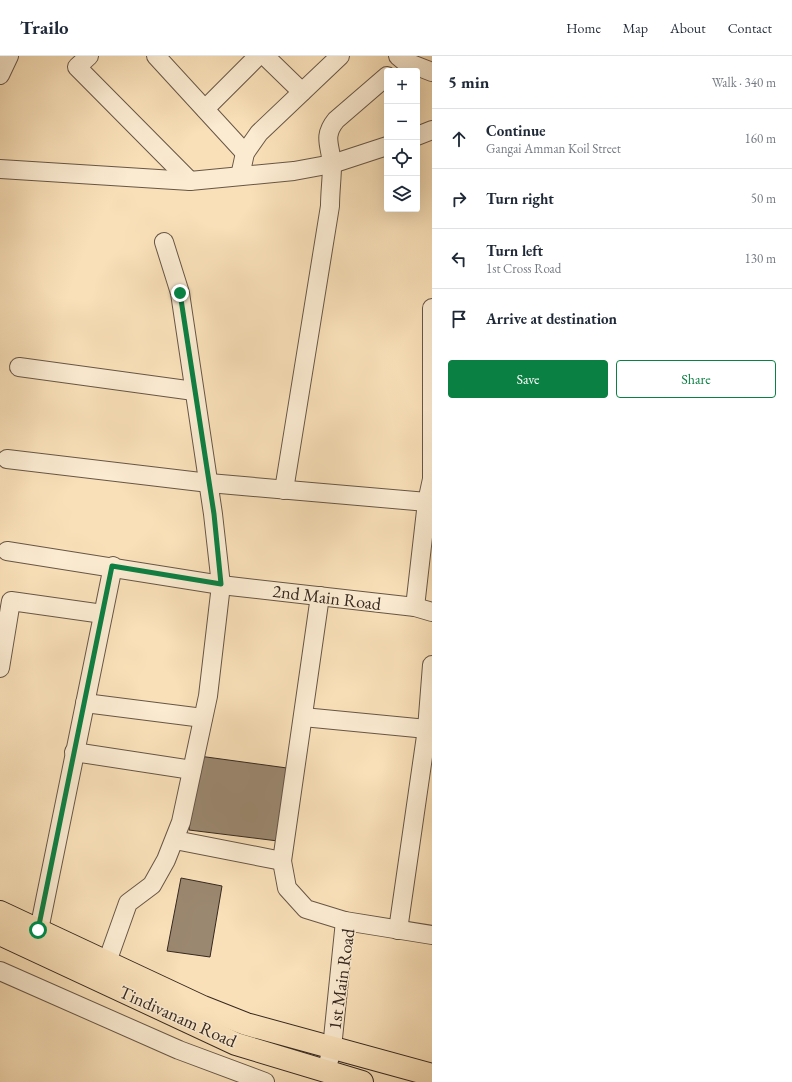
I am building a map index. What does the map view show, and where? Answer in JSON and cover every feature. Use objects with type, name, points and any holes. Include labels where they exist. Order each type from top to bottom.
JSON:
[{"type":"highway","points":[[0,912],[203,1007],[246,1024],[432,1074]]},
{"type":"highway","name":"Tindivanam Road","points":[[0,934],[236,1044],[362,1082]]},
{"type":"street","points":[[0,74],[9,56]]},
{"type":"street","points":[[89,56],[77,67],[190,181]]},
{"type":"street","points":[[205,108],[258,56]]},
{"type":"street","points":[[265,56],[302,92]]},
{"type":"street","points":[[240,176],[245,152],[258,133],[340,56]]},
{"type":"street","points":[[163,58],[205,108],[245,152]]},
{"type":"street","points":[[398,62],[432,72]]},
{"type":"street","points":[[284,490],[324,252],[330,206],[332,164],[328,146],[330,128],[384,79]]},
{"type":"street","points":[[420,135],[432,130]]},
{"type":"street","points":[[0,169],[190,181],[294,171],[332,164],[384,147]]},
{"type":"street","points":[[107,962],[128,903],[152,885],[166,860],[181,822],[208,696],[221,584],[209,483],[180,293],[164,242]]},
{"type":"street","points":[[415,607],[427,502],[432,479],[432,308]]},
{"type":"street","points":[[20,367],[194,391]]},
{"type":"street","points":[[7,459],[209,483],[427,502]]},
{"type":"street","name":"2nd Main Road","points":[[7,551],[221,584],[415,607],[432,612]]},
{"type":"street","points":[[38,930],[112,566]]},
{"type":"street","points":[[320,596],[282,861],[287,888],[306,909],[345,921]]},
{"type":"street","points":[[0,668],[11,601],[103,614]]},
{"type":"street","points":[[398,930],[427,729],[432,666]]},
{"type":"street","points":[[85,703],[203,718]]},
{"type":"street","points":[[303,717],[427,729]]},
{"type":"street","points":[[74,752],[192,770]]},
{"type":"street","points":[[175,840],[282,861]]},
{"type":"street","name":"1st Main Road","points":[[326,1072],[332,1048],[345,921],[432,934]]},
{"type":"street","points":[[0,971],[179,1050],[265,1082]]},
{"type":"building","points":[[199,756],[287,768],[278,841],[189,830]]},
{"type":"building","points":[[181,878],[222,886],[210,957],[167,951]]},
{"type":"route","points":[[38,930],[112,566],[221,584],[214,514],[180,293]]}]
